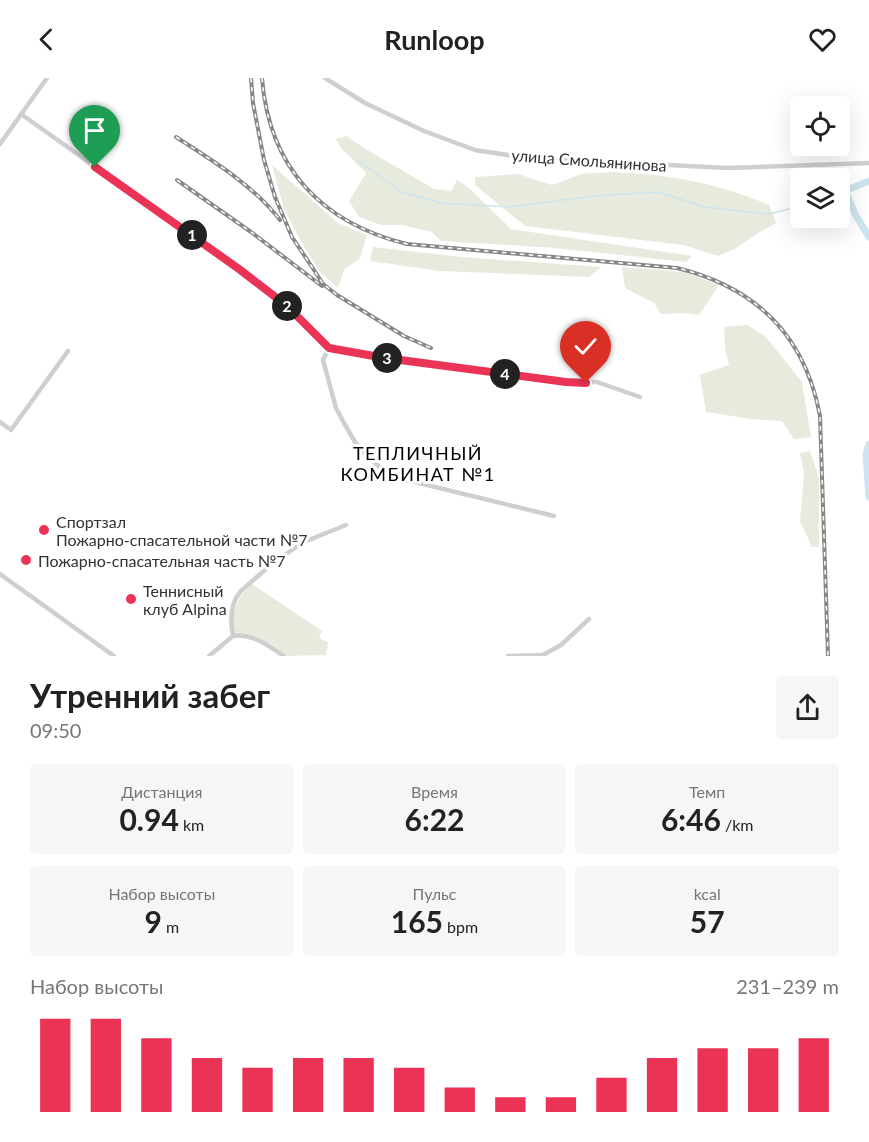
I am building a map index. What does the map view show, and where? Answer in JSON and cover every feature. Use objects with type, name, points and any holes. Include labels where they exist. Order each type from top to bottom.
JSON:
[{"type":"street","points":[[0,144],[47,78]]},
{"type":"street","name":"улица Смольянинова","points":[[325,78],[365,103],[424,131],[475,150],[527,158],[729,168],[869,163]]},
{"type":"street","points":[[21,114],[247,275],[287,306],[329,348],[385,358],[566,382],[597,382],[640,397]]},
{"type":"street","points":[[329,348],[323,360],[336,408],[355,442],[390,476],[554,516]]},
{"type":"street","points":[[0,422],[11,430],[68,351]]},
{"type":"street","points":[[233,636],[232,610],[236,596],[241,591],[274,562],[304,542],[346,525]]},
{"type":"street","points":[[0,574],[114,656]]},
{"type":"street","points":[[508,656],[543,655],[561,645],[589,619]]},
{"type":"street","points":[[209,656],[233,636],[254,638],[284,656]]},
{"type":"shaded area","points":[[346,136],[434,189],[451,191],[457,180],[469,188],[511,229],[692,256],[686,262],[555,248],[441,241],[432,232],[402,225],[381,225],[359,217],[349,201],[366,173],[341,148],[336,139]]},
{"type":"shaded area","points":[[272,165],[338,223],[367,235],[360,258],[344,270],[338,288],[320,272],[303,245],[284,209]]},
{"type":"shaded area","points":[[611,172],[652,175],[712,185],[769,205],[776,223],[735,249],[718,256],[683,245],[525,226],[475,185],[475,177],[518,174],[552,185],[582,174]]},
{"type":"shaded area","points":[[373,247],[462,257],[601,267],[589,277],[440,271],[370,261]]},
{"type":"shaded area","points":[[622,267],[684,272],[719,285],[699,315],[661,314],[654,303],[625,288]]},
{"type":"shaded area","points":[[747,325],[765,336],[802,382],[811,437],[794,439],[782,421],[706,412],[700,375],[729,365],[725,349],[724,327]]},
{"type":"shaded area","points":[[810,451],[819,478],[819,547],[812,547],[800,521],[804,473],[800,453]]},
{"type":"shaded area","points":[[252,584],[322,631],[319,638],[328,642],[326,655],[288,656],[255,636],[234,633],[233,618],[238,600]]},
{"type":"waterway","points":[[358,160],[401,192],[441,203],[509,207],[594,196],[658,192],[705,207],[769,214],[790,209]]},
{"type":"waterway","points":[[869,181],[845,191],[869,237]]},
{"type":"waterway","points":[[869,444],[866,454],[869,497]]},
{"type":"railway","points":[[251,78],[253,103],[264,160],[275,197],[292,237],[323,284],[404,336],[431,348]]},
{"type":"railway","points":[[262,78],[267,110],[276,139],[288,164],[325,206],[349,222],[407,244],[677,268],[705,276],[730,288],[753,302],[772,319],[789,339],[802,361],[813,387],[820,416],[828,656]]},
{"type":"railway","points":[[176,137],[245,185],[280,220]]},
{"type":"railway","points":[[177,180],[322,286]]},
{"type":"place","name":"Спортзал Пожарно-спасательной части №7","points":[[44,530]]},
{"type":"place","name":"Пожарно-спасательная часть №7","points":[[26,560]]},
{"type":"place","name":"Теннисный клуб Alpina","points":[[131,599]]},
{"type":"district","name":"ТЕПЛИЧНЫЙ КОМБИНАТ №1","points":[[418,463]]},
{"type":"route","points":[[95,167],[239,269],[287,306],[329,348],[385,358],[586,383]]}]
